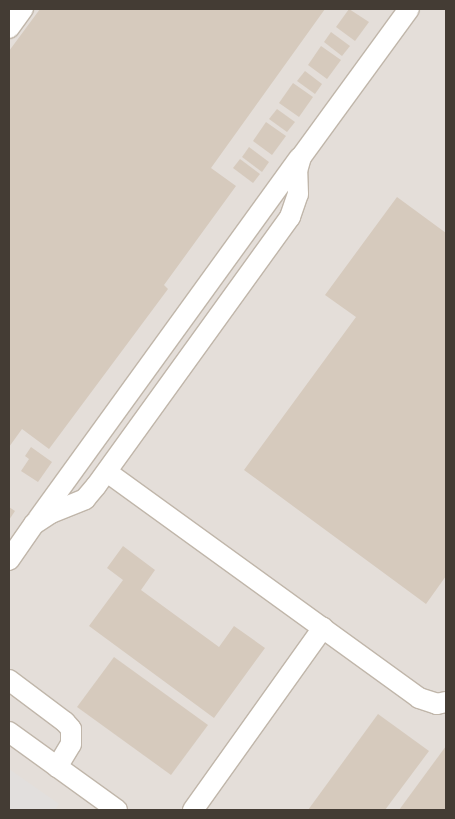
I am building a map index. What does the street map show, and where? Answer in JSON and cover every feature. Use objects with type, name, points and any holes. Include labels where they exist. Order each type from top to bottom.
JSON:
[{"type":"lane","points":[[9,28],[22,9]]},
{"type":"lane","points":[[9,560],[409,9]]},
{"type":"lane","points":[[34,524],[50,513],[85,499],[107,472],[290,217],[298,194],[297,170],[300,157]]},
{"type":"lane","points":[[107,472],[419,698],[437,704],[446,702]]},
{"type":"lane","points":[[193,810],[323,628]]},
{"type":"lane","points":[[9,680],[65,722],[71,730],[72,744],[57,767]]},
{"type":"lane","points":[[9,732],[117,810]]},
{"type":"shaded area","points":[[9,9],[446,9],[446,810],[9,810]]},
{"type":"shaded area","points":[[9,769],[59,804],[55,810],[9,810]]},
{"type":"building","points":[[40,9],[325,9],[211,168],[236,186],[164,285],[168,289],[49,449],[22,429],[9,447],[9,51]]},
{"type":"building","points":[[349,9],[369,22],[355,41],[336,27]]},
{"type":"building","points":[[331,32],[350,46],[342,56],[324,42]]},
{"type":"building","points":[[321,46],[341,60],[327,79],[308,65]]},
{"type":"building","points":[[305,71],[322,84],[315,94],[297,81]]},
{"type":"building","points":[[293,83],[313,97],[299,117],[279,103]]},
{"type":"building","points":[[277,109],[295,122],[287,132],[269,119]]},
{"type":"building","points":[[266,122],[286,136],[272,155],[253,141]]},
{"type":"building","points":[[249,147],[269,162],[262,172],[242,157]]},
{"type":"building","points":[[240,159],[260,174],[253,183],[233,168]]},
{"type":"building","points":[[397,197],[446,233],[446,576],[426,604],[244,470],[356,317],[325,295]]},
{"type":"building","points":[[31,447],[52,462],[38,482],[21,471],[29,459],[25,456]]},
{"type":"building","points":[[9,507],[15,511],[9,520]]},
{"type":"building","points":[[123,546],[155,570],[141,590],[219,647],[234,626],[265,648],[214,718],[89,626],[123,580],[107,568]]},
{"type":"building","points":[[114,657],[208,725],[171,775],[77,707]]},
{"type":"building","points":[[378,714],[429,751],[385,810],[308,810]]},
{"type":"building","points":[[446,746],[446,810],[399,810]]}]
